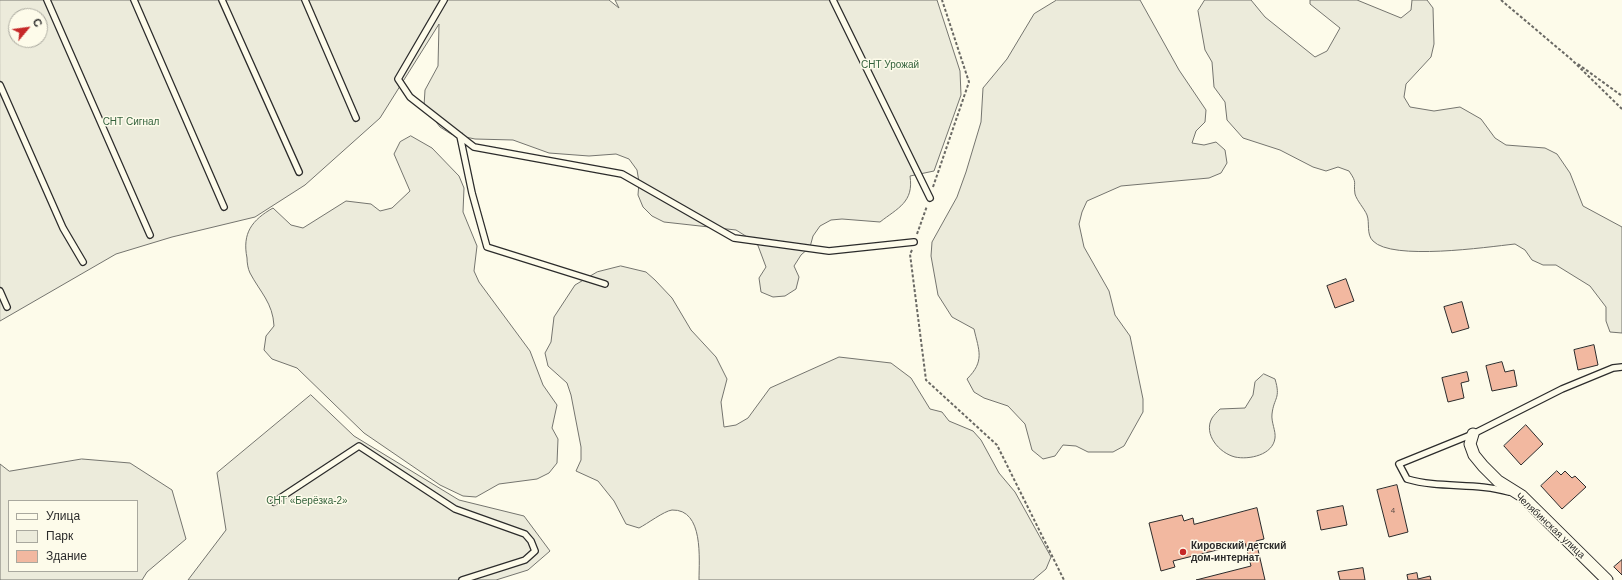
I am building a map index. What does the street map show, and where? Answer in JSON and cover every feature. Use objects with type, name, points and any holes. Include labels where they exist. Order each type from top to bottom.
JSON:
[{"type":"street","name":"Челябинская улица","points":[[1473,434],[1470,444],[1474,455],[1498,481],[1522,496],[1607,580]]},
{"type":"lane","points":[[47,0],[150,235]]},
{"type":"lane","points":[[134,0],[224,207]]},
{"type":"lane","points":[[222,0],[298,172]]},
{"type":"lane","points":[[305,0],[356,118]]},
{"type":"lane","points":[[444,0],[398,79],[410,97],[474,146],[622,174],[734,238],[829,251],[914,242]]},
{"type":"lane","points":[[833,0],[930,198]]},
{"type":"lane","points":[[0,85],[63,228],[83,262]]},
{"type":"lane","points":[[460,136],[472,193],[487,247],[605,284]]},
{"type":"lane","points":[[0,290],[7,307]]},
{"type":"lane","points":[[1522,496],[1494,488],[1424,484],[1407,479],[1399,464],[1473,434],[1562,389],[1613,368],[1622,367]]},
{"type":"lane","points":[[274,502],[359,446],[455,509],[525,534],[531,541],[535,551],[525,560],[462,580]]},
{"type":"path","points":[[942,0],[969,82],[910,254],[926,380],[997,445],[1064,580]]},
{"type":"path","points":[[1501,0],[1572,60],[1622,109]]},
{"type":"path","points":[[1572,60],[1622,96]]},
{"type":"green space","points":[[0,0],[609,0],[619,8],[615,0],[937,0],[960,71],[961,95],[934,171],[910,176],[911,185],[907,198],[903,204],[880,222],[842,219],[831,220],[820,226],[813,236],[810,247],[801,255],[794,266],[799,277],[796,289],[785,296],[773,297],[761,292],[759,278],[766,267],[757,243],[736,230],[664,222],[652,216],[643,207],[638,195],[639,182],[637,170],[629,159],[616,154],[589,156],[549,153],[513,140],[475,139],[451,134],[440,127],[424,106],[425,90],[438,66],[439,24],[380,118],[305,185],[255,217],[172,237],[116,254],[0,321]]},
{"type":"green space","points":[[1057,0],[1140,0],[1179,70],[1206,110],[1205,122],[1196,131],[1192,143],[1204,145],[1216,142],[1225,150],[1227,163],[1221,173],[1209,178],[1121,186],[1087,201],[1079,224],[1084,247],[1109,291],[1115,315],[1130,336],[1143,399],[1143,412],[1124,446],[1113,452],[1088,452],[1076,446],[1063,445],[1055,456],[1043,459],[1032,450],[1025,424],[1008,406],[984,398],[974,392],[967,379],[973,373],[979,356],[974,329],[952,317],[938,295],[931,256],[932,242],[957,197],[966,172],[981,122],[983,88],[1007,59],[1034,14]]},
{"type":"green space","points":[[1205,0],[1251,0],[1265,17],[1315,57],[1327,51],[1340,28],[1310,4],[1310,0],[1357,0],[1401,18],[1411,10],[1412,0],[1427,0],[1433,8],[1434,44],[1431,57],[1406,84],[1404,97],[1410,107],[1434,111],[1460,107],[1481,119],[1495,138],[1506,145],[1545,148],[1557,154],[1570,173],[1583,206],[1622,227],[1622,333],[1610,332],[1606,321],[1606,307],[1590,286],[1556,265],[1543,265],[1532,260],[1525,250],[1515,244],[1463,250],[1419,252],[1383,247],[1371,238],[1367,215],[1356,197],[1354,181],[1349,171],[1338,167],[1326,171],[1313,167],[1280,150],[1243,138],[1227,120],[1225,102],[1214,87],[1212,62],[1205,50],[1198,11]]},
{"type":"green space","points":[[411,136],[432,148],[459,176],[464,188],[463,212],[477,246],[474,271],[479,282],[530,351],[543,385],[557,405],[552,428],[558,439],[557,463],[549,473],[537,479],[499,484],[476,497],[463,496],[440,485],[364,433],[297,368],[272,359],[264,350],[266,336],[274,326],[273,318],[269,304],[250,273],[248,266],[246,249],[247,234],[259,217],[273,208],[291,225],[303,228],[346,201],[371,204],[380,211],[392,208],[410,191],[394,154],[400,142]]},
{"type":"green space","points":[[621,266],[646,272],[655,280],[672,298],[691,330],[716,357],[727,379],[721,402],[724,427],[736,425],[748,418],[770,388],[839,357],[891,363],[911,378],[930,409],[942,412],[949,421],[973,431],[981,440],[999,473],[1015,492],[1051,557],[1046,569],[1033,580],[699,580],[698,537],[695,526],[690,518],[682,512],[672,510],[660,515],[639,528],[626,524],[614,501],[598,481],[576,471],[581,460],[581,447],[571,395],[567,383],[548,366],[545,353],[551,342],[554,317],[575,285],[597,272]]},
{"type":"green space","points":[[1264,374],[1275,379],[1277,386],[1277,394],[1272,414],[1275,435],[1273,444],[1270,449],[1253,457],[1241,458],[1229,455],[1218,447],[1211,436],[1210,424],[1212,418],[1220,409],[1245,408],[1253,395],[1255,382]]},
{"type":"green space","name":"СНТ «Берёзка-2»","points":[[311,395],[354,436],[459,500],[524,516],[550,551],[528,570],[496,580],[188,580],[226,530],[217,473]]},
{"type":"green space","points":[[82,459],[130,463],[172,490],[186,539],[147,572],[142,580],[0,580],[0,464],[9,471]]},
{"type":"building","points":[[1346,279],[1354,301],[1335,308],[1327,286]]},
{"type":"building","points":[[1462,302],[1469,328],[1452,333],[1444,307]]},
{"type":"building","points":[[1594,345],[1598,365],[1578,370],[1574,350]]},
{"type":"building","points":[[1502,362],[1505,372],[1514,370],[1517,386],[1492,391],[1486,366]]},
{"type":"building","points":[[1467,372],[1469,381],[1461,383],[1464,398],[1448,402],[1442,378]]},
{"type":"building","points":[[1526,425],[1543,444],[1521,465],[1504,446]]},
{"type":"building","points":[[1557,471],[1561,475],[1565,471],[1572,478],[1575,476],[1586,487],[1562,509],[1541,486]]},
{"type":"building","points":[[1397,485],[1408,532],[1389,537],[1377,490]]},
{"type":"building","points":[[1343,506],[1347,525],[1321,530],[1317,511]]},
{"type":"building","name":"Кировский детский дом-интернат","points":[[1257,508],[1264,539],[1256,541],[1265,580],[1196,580],[1251,566],[1245,543],[1173,561],[1175,567],[1161,571],[1149,523],[1182,515],[1184,521],[1193,518],[1194,524]]},
{"type":"building","points":[[1622,560],[1622,575],[1614,567]]},
{"type":"building","points":[[1363,568],[1365,580],[1340,580],[1338,572]]},
{"type":"building","points":[[1417,573],[1418,579],[1430,576],[1431,580],[1408,580],[1407,575]]},
{"type":"place","name":"Кировский детский дом-интернат","points":[[1183,552]]},
{"type":"park label","name":"СНТ Урожай","points":[[890,65]]},
{"type":"park label","name":"СНТ Сигнал","points":[[131,122]]}]
